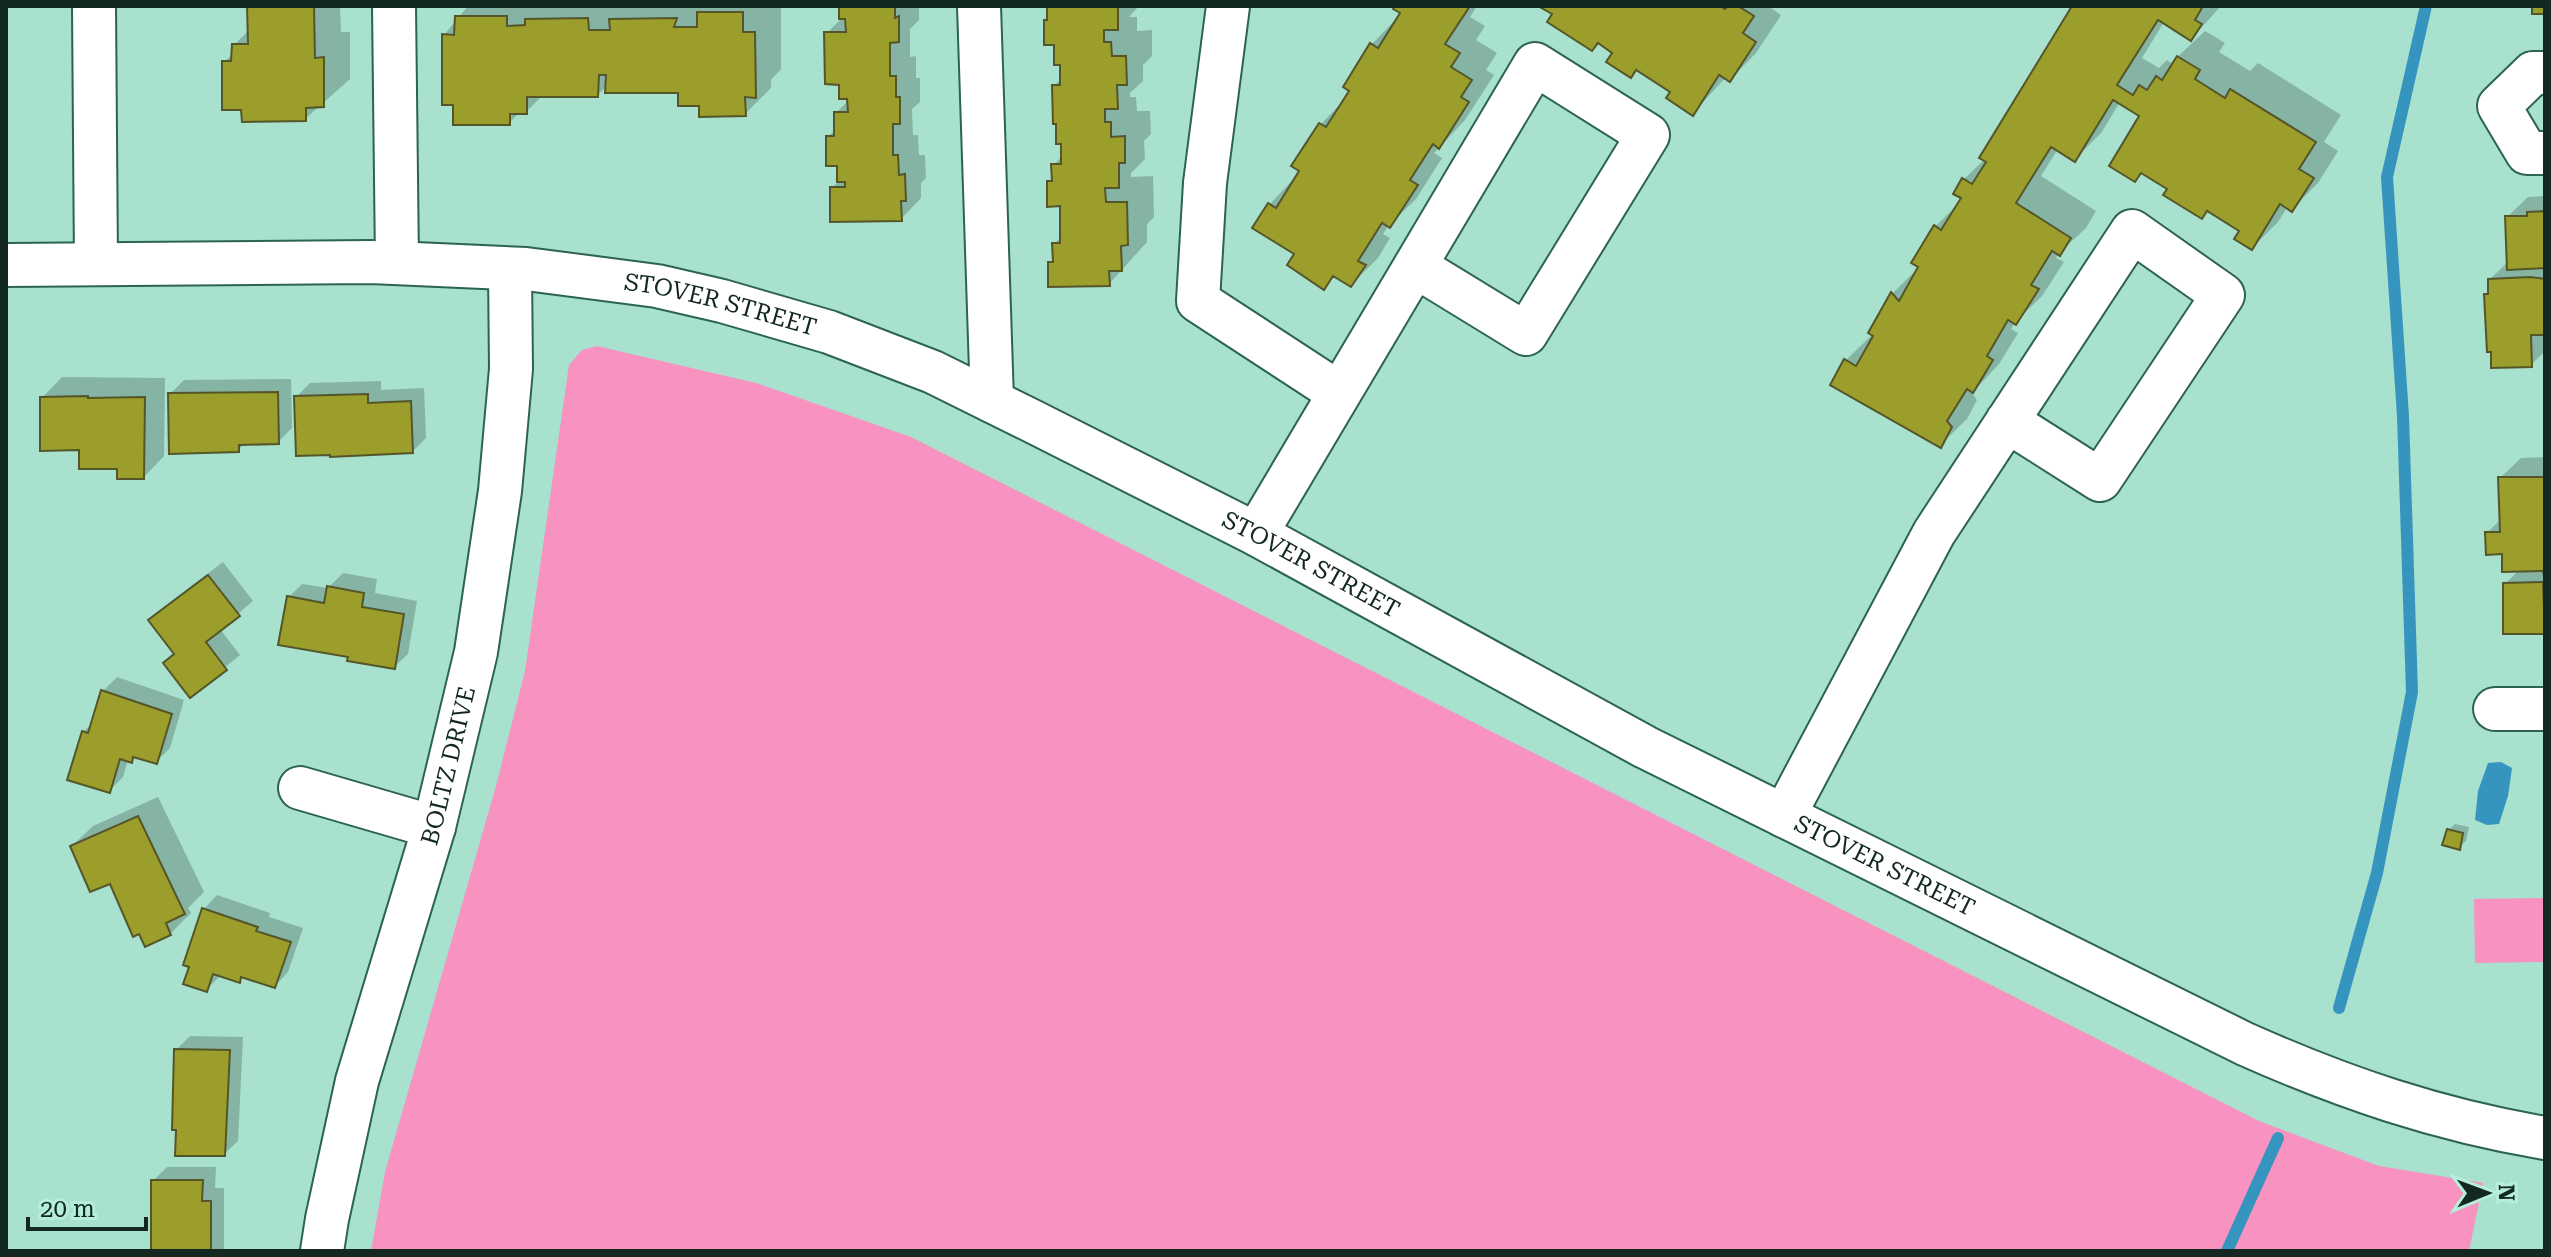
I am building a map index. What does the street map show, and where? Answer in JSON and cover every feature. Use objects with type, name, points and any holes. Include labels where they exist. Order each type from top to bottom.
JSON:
[{"type":"street","points":[[94,6],[96,264]]},
{"type":"street","points":[[394,6],[397,263]]},
{"type":"street","points":[[979,6],[992,401]]},
{"type":"street","points":[[1228,6],[1205,183],[1198,301],[1339,393]]},
{"type":"street","points":[[1256,534],[1339,393],[1535,64],[1648,135],[1526,334],[1415,266]]},
{"type":"street","points":[[2545,73],[2533,73],[2499,106],[2527,153],[2545,153]]},
{"type":"street","points":[[1784,816],[1934,533],[2007,421],[2132,231],[2223,295],[2100,480],[2007,421]]},
{"type":"street","name":"STOVER STREET","points":[[6,265],[397,263],[526,269],[657,286],[829,332],[933,372],[992,401],[1256,534],[1645,747],[2217,1030],[2328,1081],[2396,1105],[2484,1128],[2545,1138]]},
{"type":"street","name":"BOLTZ DRIVE","points":[[322,1251],[357,1081],[434,827],[476,652],[500,491],[511,369],[510,269]]},
{"type":"street","points":[[2495,709],[2545,709]]},
{"type":"street","points":[[300,788],[434,827]]},
{"type":"shaded area","points":[[597,346],[756,383],[911,437],[2259,1121],[2379,1166],[2483,1183],[2469,1251],[371,1251],[385,1172],[496,786],[525,671],[569,365],[582,350]]},
{"type":"shaded area","points":[[2545,898],[2545,962],[2475,963],[2474,899]]},
{"type":"water","points":[[2501,762],[2512,768],[2508,796],[2499,824],[2487,825],[2475,820],[2478,791],[2488,763]]},
{"type":"building","points":[[247,6],[314,6],[315,58],[324,57],[324,107],[306,108],[306,121],[242,122],[241,110],[222,110],[222,61],[231,61],[232,44],[248,44]]},
{"type":"building","points":[[839,6],[895,6],[895,18],[899,16],[899,42],[890,43],[890,76],[896,76],[896,97],[900,97],[900,124],[893,124],[893,155],[898,155],[899,175],[905,174],[906,201],[901,201],[902,221],[830,222],[830,187],[845,187],[845,182],[837,182],[837,166],[826,166],[826,136],[834,136],[834,112],[848,112],[847,99],[839,99],[839,85],[825,84],[824,32],[846,32],[845,19],[839,19]]},
{"type":"building","points":[[1047,6],[1118,6],[1118,30],[1104,30],[1104,42],[1111,42],[1112,56],[1126,56],[1127,85],[1117,85],[1118,109],[1105,109],[1105,122],[1111,122],[1111,137],[1125,136],[1125,163],[1119,163],[1119,188],[1105,188],[1106,202],[1127,202],[1128,245],[1121,246],[1122,271],[1109,271],[1110,286],[1048,287],[1048,262],[1053,262],[1052,243],[1060,243],[1060,206],[1047,207],[1047,181],[1052,181],[1051,164],[1061,164],[1061,144],[1056,144],[1052,85],[1060,85],[1060,65],[1054,65],[1054,45],[1044,45]]},
{"type":"building","points":[[1395,6],[1470,6],[1445,44],[1460,53],[1451,67],[1472,80],[1461,97],[1469,102],[1439,149],[1433,144],[1410,180],[1418,185],[1390,228],[1382,223],[1358,261],[1366,265],[1351,287],[1333,276],[1324,290],[1287,265],[1294,254],[1252,228],[1268,203],[1276,208],[1299,171],[1291,166],[1319,123],[1326,127],[1349,91],[1343,87],[1370,43],[1378,48],[1400,13],[1393,9]]},
{"type":"building","points":[[1538,6],[1720,6],[1725,9],[1738,6],[1754,16],[1743,33],[1756,42],[1730,82],[1719,75],[1693,116],[1666,98],[1670,92],[1636,70],[1631,78],[1606,62],[1612,53],[1598,43],[1592,51],[1547,22],[1552,14]]},
{"type":"building","points":[[2072,6],[2203,6],[2195,20],[2202,24],[2191,41],[2158,20],[2117,85],[2133,95],[2139,85],[2147,90],[2156,76],[2162,80],[2177,56],[2200,70],[2195,79],[2225,98],[2230,89],[2316,142],[2299,169],[2314,178],[2292,212],[2280,204],[2252,250],[2234,239],[2239,231],[2207,211],[2202,219],[2163,195],[2167,189],[2141,173],[2135,182],[2109,166],[2139,116],[2113,100],[2075,162],[2051,147],[2016,203],[2071,238],[2060,256],[2052,251],[2031,285],[2039,289],[2016,325],[2008,320],[1987,356],[1993,360],[1973,393],[1967,389],[1947,421],[1952,427],[1941,448],[1830,385],[1844,359],[1856,366],[1873,336],[1868,333],[1891,292],[1899,301],[1918,267],[1911,263],[1934,225],[1941,230],[1961,198],[1953,194],[1962,178],[1972,184],[1986,162],[1979,158]]},
{"type":"building","points":[[2532,6],[2545,6],[2545,14],[2532,14]]},
{"type":"building","points":[[697,12],[743,12],[743,32],[755,32],[756,98],[745,97],[746,116],[699,117],[699,106],[678,106],[678,93],[605,93],[606,75],[599,75],[598,97],[527,97],[527,114],[510,114],[510,125],[453,125],[453,105],[442,105],[442,34],[454,35],[455,16],[507,16],[507,26],[525,25],[525,19],[588,18],[589,30],[610,30],[609,19],[677,18],[674,27],[697,27]]},
{"type":"building","points":[[2545,211],[2545,268],[2507,270],[2505,216],[2527,216],[2527,212]]},
{"type":"building","points":[[2488,279],[2545,279],[2545,335],[2531,335],[2532,367],[2491,368],[2491,352],[2487,352],[2484,294],[2488,294]]},
{"type":"building","points":[[278,392],[279,444],[239,445],[239,452],[169,454],[168,393]]},
{"type":"building","points":[[368,394],[368,403],[411,401],[413,453],[296,456],[294,396]]},
{"type":"building","points":[[40,397],[145,397],[144,479],[117,479],[117,469],[79,469],[79,450],[40,451]]},
{"type":"building","points":[[2498,477],[2545,477],[2545,581],[2543,571],[2502,572],[2502,554],[2486,555],[2485,532],[2500,532]]},
{"type":"building","points":[[208,575],[240,616],[206,642],[227,670],[190,698],[163,663],[174,654],[148,620]]},
{"type":"building","points":[[2543,582],[2545,634],[2503,634],[2503,583]]},
{"type":"building","points":[[327,586],[364,593],[362,607],[404,614],[395,669],[278,645],[287,596],[324,603]]},
{"type":"building","points":[[101,690],[172,714],[157,764],[133,757],[132,763],[120,759],[110,793],[67,780],[82,731],[88,733]]},
{"type":"building","points":[[138,816],[185,914],[166,923],[171,935],[145,947],[139,934],[133,937],[110,884],[90,892],[70,846]]},
{"type":"building","points":[[2447,829],[2463,833],[2460,850],[2442,845]]},
{"type":"building","points":[[202,908],[291,942],[275,988],[241,977],[240,983],[213,974],[207,992],[183,984],[189,967],[183,965]]},
{"type":"building","points":[[174,1049],[230,1050],[225,1156],[175,1156],[176,1130],[172,1130]]},
{"type":"building","points":[[151,1180],[203,1180],[202,1201],[211,1201],[211,1251],[151,1251]]},
{"type":"waterway","points":[[2339,1008],[2377,873],[2412,692],[2403,416],[2387,177],[2426,6]]},
{"type":"waterway","points":[[2227,1251],[2278,1138]]}]
